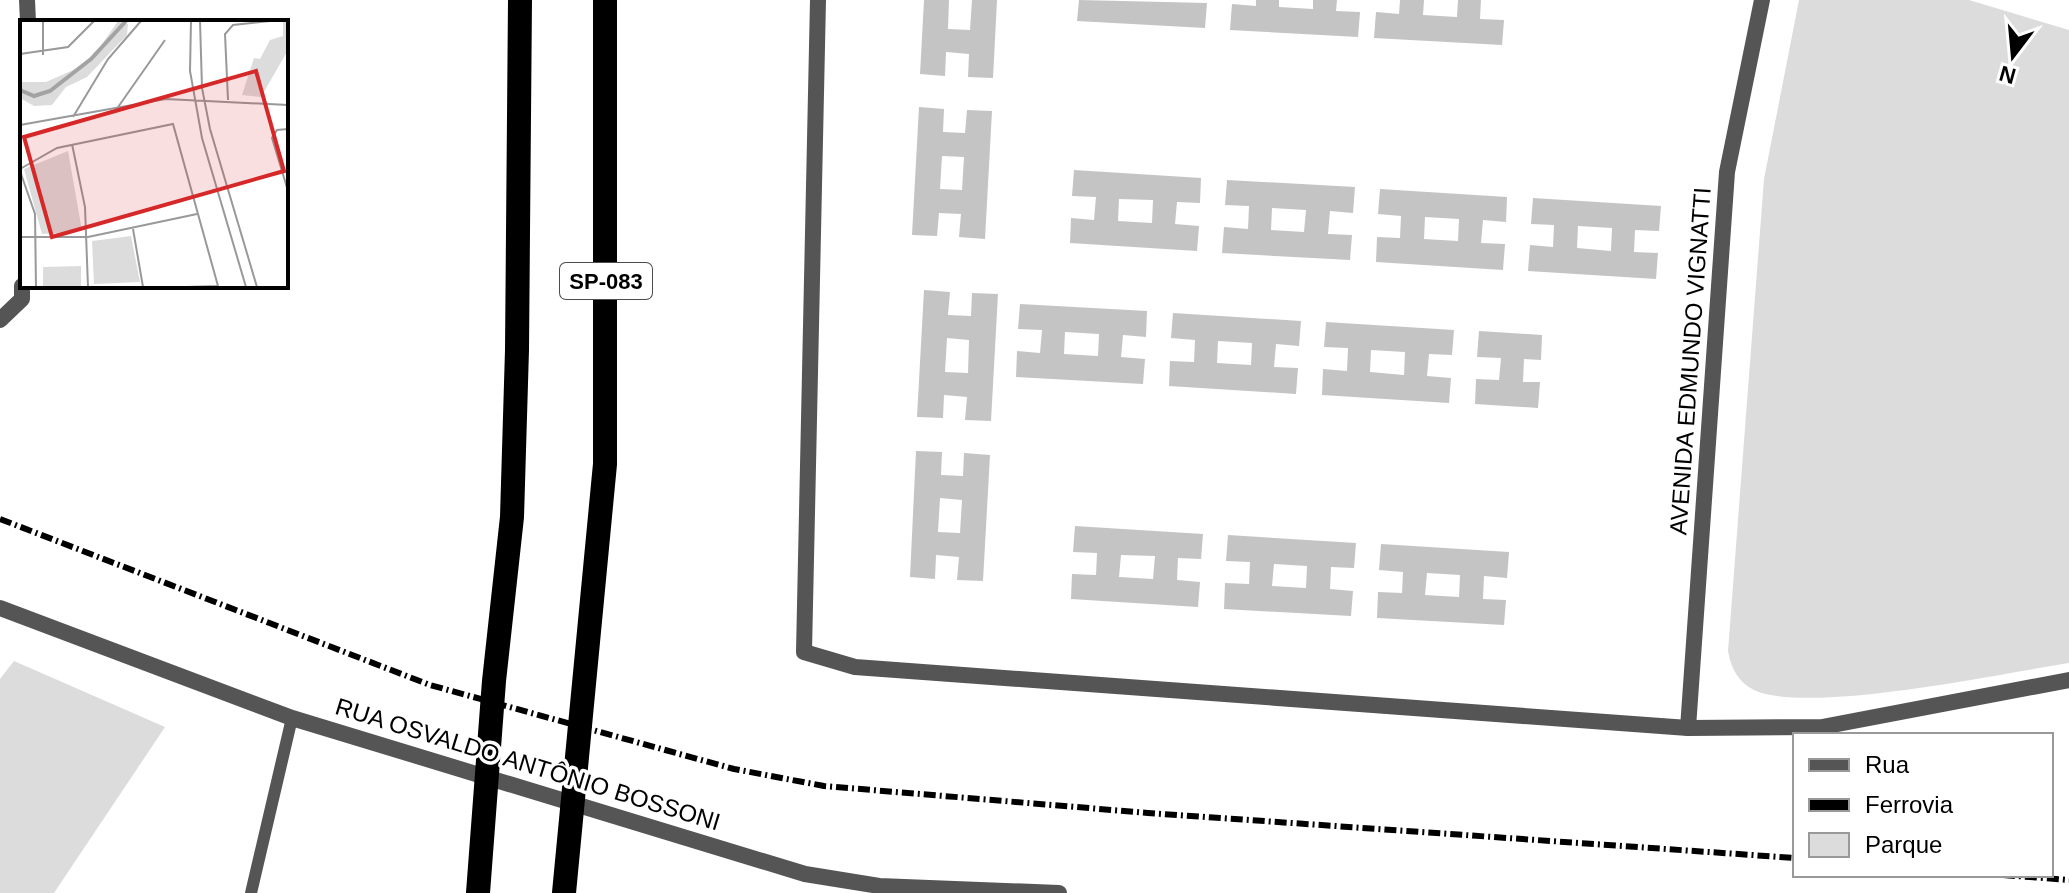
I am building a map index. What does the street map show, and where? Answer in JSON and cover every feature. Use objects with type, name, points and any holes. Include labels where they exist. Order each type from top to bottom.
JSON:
[{"type":"highway","points":[[480,883],[494,681],[512,517],[517,350],[520,0]]},
{"type":"highway","name":"SP-083","points":[[564,893],[605,464],[605,0]]},
{"type":"street","points":[[27,0],[28,20]]},
{"type":"street","points":[[818,0],[804,652],[855,667],[1688,728],[1822,727],[2069,680]]},
{"type":"street","name":"AVENIDA EDMUNDO VIGNATTI","points":[[1688,728],[1727,172],[1762,0]]},
{"type":"street","points":[[0,320],[22,293]]},
{"type":"street","name":"RUA OSVALDO ANTÔNIO BOSSONI","points":[[0,608],[292,718],[805,874],[879,886],[1059,893]]},
{"type":"lane","points":[[251,893],[292,718]]},
{"type":"green space","points":[[1799,0],[1969,0],[2069,30],[2069,663],[1907,690],[1816,698],[1780,696],[1754,690],[1733,669],[1728,651],[1764,179]]},
{"type":"green space","points":[[14,661],[165,727],[54,893],[0,893],[0,679]]},
{"type":"building","points":[[924,0],[949,0],[948,29],[970,30],[972,0],[997,0],[993,78],[968,77],[969,54],[946,52],[945,76],[920,74]]},
{"type":"building","points":[[1079,0],[1207,3],[1205,28],[1077,21]]},
{"type":"building","points":[[1256,0],[1279,0],[1279,7],[1313,9],[1313,0],[1337,0],[1336,11],[1360,12],[1358,37],[1230,30],[1232,4],[1256,6]]},
{"type":"building","points":[[1400,0],[1424,0],[1423,15],[1457,17],[1458,0],[1481,0],[1480,19],[1504,20],[1502,45],[1374,38],[1376,12],[1399,14]]},
{"type":"building","points":[[919,107],[944,109],[943,132],[965,133],[967,110],[992,111],[985,239],[959,237],[961,214],[939,213],[937,236],[912,235]],"holes":[[[942,156],[964,157],[962,190],[940,189]]]},
{"type":"building","points":[[1074,170],[1201,178],[1200,203],[1177,202],[1175,224],[1199,226],[1197,251],[1070,243],[1071,218],[1094,220],[1096,197],[1072,196]],"holes":[[[1119,199],[1153,200],[1152,223],[1118,221]]]},
{"type":"building","points":[[1227,180],[1355,187],[1353,213],[1330,211],[1328,234],[1352,235],[1350,260],[1222,253],[1224,227],[1248,229],[1249,206],[1225,205]],"holes":[[[1272,208],[1306,210],[1304,232],[1271,230]]]},
{"type":"building","points":[[1380,189],[1507,197],[1506,222],[1483,220],[1481,243],[1505,244],[1503,270],[1376,262],[1377,237],[1400,238],[1401,216],[1378,214]],"holes":[[[1425,217],[1459,219],[1458,241],[1424,239]]]},
{"type":"building","points":[[1533,198],[1661,206],[1659,231],[1635,230],[1634,252],[1658,253],[1656,279],[1528,271],[1530,245],[1553,247],[1554,225],[1531,224]],"holes":[[[1578,226],[1612,228],[1611,251],[1577,248]]]},
{"type":"building","points":[[924,290],[950,292],[948,315],[971,316],[972,293],[998,294],[991,421],[965,420],[967,397],[944,395],[943,418],[917,417]],"holes":[[[947,338],[969,340],[968,373],[945,372]]]},
{"type":"building","points":[[1020,304],[1147,311],[1146,337],[1123,335],[1121,357],[1145,359],[1143,384],[1016,377],[1017,351],[1040,353],[1042,330],[1018,329]],"holes":[[[1065,332],[1099,334],[1098,356],[1064,354]]]},
{"type":"building","points":[[1173,313],[1301,321],[1299,346],[1276,344],[1274,367],[1298,368],[1296,394],[1169,386],[1170,361],[1194,362],[1195,340],[1171,338]],"holes":[[[1218,341],[1252,343],[1251,365],[1217,363]]]},
{"type":"building","points":[[1326,322],[1454,330],[1452,355],[1429,354],[1427,376],[1451,378],[1449,403],[1322,395],[1323,369],[1347,371],[1348,348],[1324,347]],"holes":[[[1371,350],[1405,352],[1404,375],[1370,372]]]},
{"type":"building","points":[[1479,331],[1542,335],[1541,360],[1524,359],[1523,382],[1540,382],[1538,408],[1475,404],[1476,379],[1499,380],[1501,358],[1477,357]]},
{"type":"building","points":[[916,451],[942,452],[941,475],[963,476],[964,453],[990,455],[983,581],[957,580],[959,557],[936,555],[935,579],[910,577]],"holes":[[[940,498],[962,500],[960,533],[938,532]]]},
{"type":"building","points":[[1075,526],[1203,534],[1201,559],[1178,558],[1177,580],[1200,582],[1198,607],[1071,599],[1072,574],[1096,575],[1097,553],[1073,552]],"holes":[[[1121,555],[1155,556],[1153,579],[1119,577]]]},
{"type":"building","points":[[1228,535],[1356,543],[1354,568],[1331,567],[1330,589],[1353,591],[1351,616],[1224,609],[1225,583],[1249,584],[1250,562],[1226,561]],"holes":[[[1274,564],[1307,566],[1306,588],[1272,586]]]},
{"type":"building","points":[[1381,544],[1509,552],[1507,578],[1484,576],[1483,599],[1506,600],[1504,625],[1377,618],[1378,592],[1402,593],[1403,572],[1379,570]],"holes":[[[1427,573],[1460,575],[1459,597],[1425,595]]]},
{"type":"railway","points":[[0,519],[430,685],[734,769],[824,786],[1148,813],[1793,858]]},
{"type":"railway","points":[[2029,877],[2069,880]]}]
